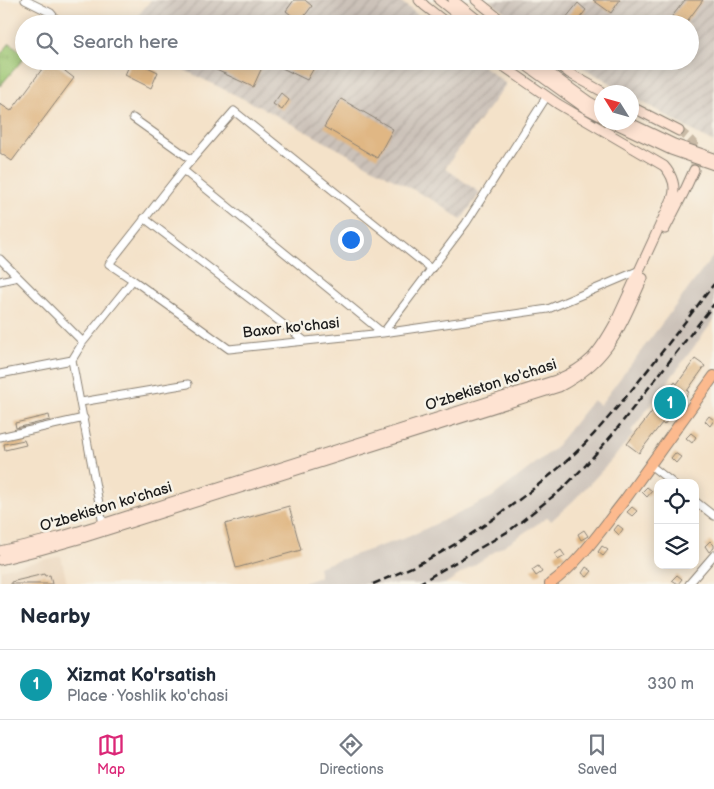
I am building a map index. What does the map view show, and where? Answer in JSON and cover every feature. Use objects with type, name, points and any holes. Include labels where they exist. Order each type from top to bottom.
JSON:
[{"type":"main road","points":[[419,0],[436,15]]},
{"type":"main road","points":[[439,0],[458,15]]},
{"type":"main road","points":[[453,0],[471,15]]},
{"type":"main road","points":[[476,0],[495,15]]},
{"type":"main road","name":"O'zbekiston ko'chasi","points":[[0,551],[59,537],[105,523],[547,383],[575,371],[592,358],[602,346],[615,324],[674,194],[674,182],[664,166],[558,104],[509,70]]},
{"type":"main road","points":[[534,70],[587,105],[594,107]]},
{"type":"main road","points":[[544,70],[594,111]]},
{"type":"main road","points":[[565,70],[594,87]]},
{"type":"main road","points":[[639,111],[679,131]]},
{"type":"main road","points":[[639,127],[674,144],[714,158]]},
{"type":"main road","points":[[629,130],[671,150],[714,165]]},
{"type":"main road","name":"O'zbekiston ko'chasi","points":[[0,560],[96,534],[550,390],[569,382],[588,370],[604,354],[622,325],[659,240],[694,170]]},
{"type":"main road","points":[[550,584],[586,550],[714,376]]},
{"type":"street","points":[[25,0],[53,15]]},
{"type":"street","points":[[183,170],[383,333],[466,223],[546,96]]},
{"type":"street","points":[[305,341],[144,218],[234,111],[431,269]]},
{"type":"street","points":[[133,118],[192,160]]},
{"type":"street","name":"Baxor ko'chasi","points":[[144,218],[109,264],[229,349],[383,333],[548,309],[640,270]]},
{"type":"street","points":[[0,259],[83,342]]},
{"type":"street","points":[[0,281],[18,277]]},
{"type":"street","points":[[105,523],[102,519],[72,360],[83,342],[133,280]]},
{"type":"street","points":[[0,374],[72,360]]},
{"type":"street","points":[[81,402],[188,384]]},
{"type":"street","points":[[0,437],[84,418]]},
{"type":"street","points":[[650,465],[668,479]]},
{"type":"street","points":[[699,504],[714,516]]},
{"type":"street","points":[[689,584],[714,555]]},
{"type":"shaded area","points":[[151,0],[399,0],[418,15],[138,15]]},
{"type":"shaded area","points":[[489,0],[714,0],[714,142],[639,100],[639,85],[614,85],[588,70],[699,70],[699,15],[509,15]]},
{"type":"shaded area","points":[[184,70],[488,70],[506,84],[445,168],[480,193],[461,220],[438,203],[266,110]]},
{"type":"shaded area","points":[[714,255],[714,320],[631,431],[634,434],[598,475],[551,521],[548,517],[445,584],[300,584],[320,577],[318,567],[408,537],[492,497],[554,449],[593,400],[600,405]]},
{"type":"shaded area","points":[[61,556],[67,584],[0,584],[0,570]]},
{"type":"green space","points":[[10,43],[15,47],[15,68],[0,86],[0,55]]},
{"type":"building","points":[[294,0],[305,0],[312,6],[305,15],[291,15],[286,11]]},
{"type":"building","points":[[593,0],[620,0],[611,13]]},
{"type":"building","points":[[685,0],[703,0],[692,15],[673,15]]},
{"type":"building","points":[[578,3],[586,10],[582,15],[568,15]]},
{"type":"building","points":[[41,70],[64,70],[74,78],[12,161],[0,153],[0,104],[11,111]]},
{"type":"building","points":[[127,70],[154,70],[158,72],[151,88],[125,75]]},
{"type":"building","points":[[216,70],[261,70],[253,87]]},
{"type":"building","points":[[286,70],[313,70],[307,80]]},
{"type":"building","points":[[281,93],[289,100],[282,110],[273,104]]},
{"type":"building","points":[[341,99],[393,129],[377,158],[324,127]]},
{"type":"building","points":[[695,359],[705,366],[687,391],[689,392],[664,425],[662,423],[639,453],[627,444],[675,382],[677,384]]},
{"type":"building","points":[[49,415],[50,420],[16,428],[15,423]]},
{"type":"building","points":[[709,416],[714,420],[710,426],[705,421]]},
{"type":"building","points":[[691,433],[696,437],[692,443],[686,438]]},
{"type":"building","points":[[24,440],[26,445],[5,450],[4,444]]},
{"type":"building","points":[[675,453],[681,457],[676,463],[671,458]]},
{"type":"building","points":[[647,487],[652,491],[647,497],[642,492]]},
{"type":"building","points":[[289,506],[301,550],[236,568],[225,524]]},
{"type":"building","points":[[632,507],[637,511],[632,516],[627,512]]},
{"type":"building","points":[[618,525],[623,529],[619,535],[614,530]]},
{"type":"building","points":[[584,530],[588,536],[581,540],[578,534]]},
{"type":"building","points":[[710,541],[714,548],[709,552],[705,546]]},
{"type":"building","points":[[602,546],[608,550],[603,556],[598,552]]},
{"type":"building","points":[[561,550],[565,556],[558,560],[555,554]]},
{"type":"building","points":[[538,566],[542,572],[536,576],[532,570]]},
{"type":"building","points":[[586,567],[592,571],[587,577],[582,573]]},
{"type":"building","points":[[44,574],[45,576],[50,575],[52,584],[11,584],[11,582]]},
{"type":"building","points":[[677,575],[682,579],[678,584],[672,580]]},
{"type":"tunnel","points":[[679,131],[690,139],[695,147],[694,170]]},
{"type":"railway","points":[[373,584],[438,554],[480,528],[562,465],[616,409],[714,284]]},
{"type":"railway","points":[[418,584],[509,531],[561,490],[612,435],[714,304]]},
{"type":"place","name":"Xizmat Ko'rsatish","points":[[670,403]]}]
